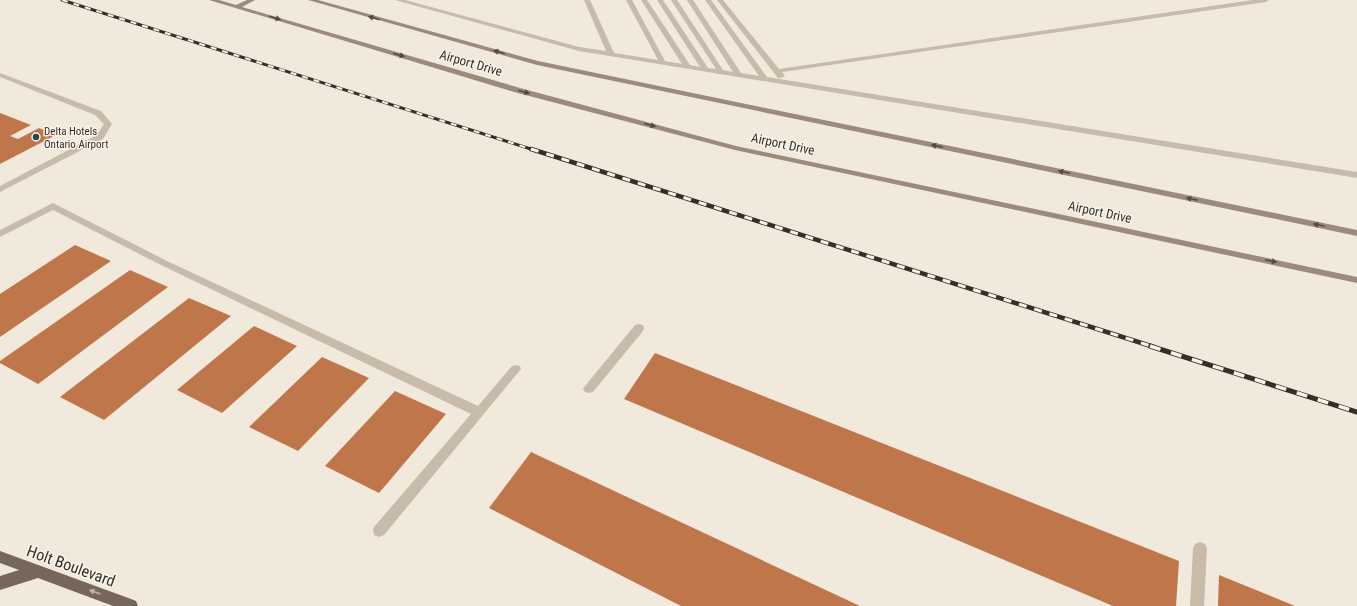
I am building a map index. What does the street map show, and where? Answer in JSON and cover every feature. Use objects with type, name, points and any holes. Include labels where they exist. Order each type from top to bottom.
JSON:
[{"type":"main road","name":"Airport Drive","points":[[212,0],[517,90],[735,148],[1357,280]]},
{"type":"main road","points":[[237,7],[252,0]]},
{"type":"main road","name":"Airport Drive","points":[[311,0],[537,63],[1357,233]]},
{"type":"main road","name":"Holt Boulevard","points":[[0,557],[131,606]]},
{"type":"main road","points":[[0,583],[38,571]]},
{"type":"lane","points":[[398,0],[579,49],[1357,175]]},
{"type":"lane","points":[[587,0],[611,54]]},
{"type":"lane","points":[[629,0],[663,63]]},
{"type":"lane","points":[[644,0],[688,67]]},
{"type":"lane","points":[[660,0],[706,70]]},
{"type":"lane","points":[[674,0],[721,72]]},
{"type":"lane","points":[[690,0],[739,75]]},
{"type":"lane","points":[[708,0],[766,79]]},
{"type":"lane","points":[[720,0],[786,82]]},
{"type":"lane","points":[[777,71],[1266,0]]},
{"type":"lane","points":[[0,75],[98,113],[108,124],[100,137],[0,189]]},
{"type":"lane","points":[[0,234],[52,206],[170,266],[479,412]]},
{"type":"lane","points":[[589,389],[639,328]]},
{"type":"lane","points":[[379,531],[516,369]]},
{"type":"lane","points":[[1197,606],[1200,548]]},
{"type":"building","name":"Delta Hotels Ontario Airport","points":[[0,113],[31,125],[10,136],[18,139],[39,128],[56,135],[0,164]]},
{"type":"building","points":[[75,245],[111,261],[0,337],[0,294]]},
{"type":"building","points":[[130,270],[168,287],[38,384],[0,363],[0,361]]},
{"type":"building","points":[[189,298],[231,316],[104,420],[60,397]]},
{"type":"building","points":[[254,326],[297,346],[222,413],[177,390]]},
{"type":"building","points":[[655,353],[1179,561],[1176,606],[1113,606],[624,399]]},
{"type":"building","points":[[322,357],[369,378],[298,451],[249,427]]},
{"type":"building","points":[[395,391],[446,414],[379,493],[325,466]]},
{"type":"building","points":[[531,452],[860,606],[681,606],[489,508]]},
{"type":"building","points":[[1219,575],[1295,606],[1218,606]]},
{"type":"railway","points":[[62,0],[534,150]]},
{"type":"railway","points":[[531,149],[1154,347]]},
{"type":"railway","points":[[1150,346],[1357,412]]},
{"type":"place","name":"Delta Hotels Ontario Airport","points":[[36,137]]}]
